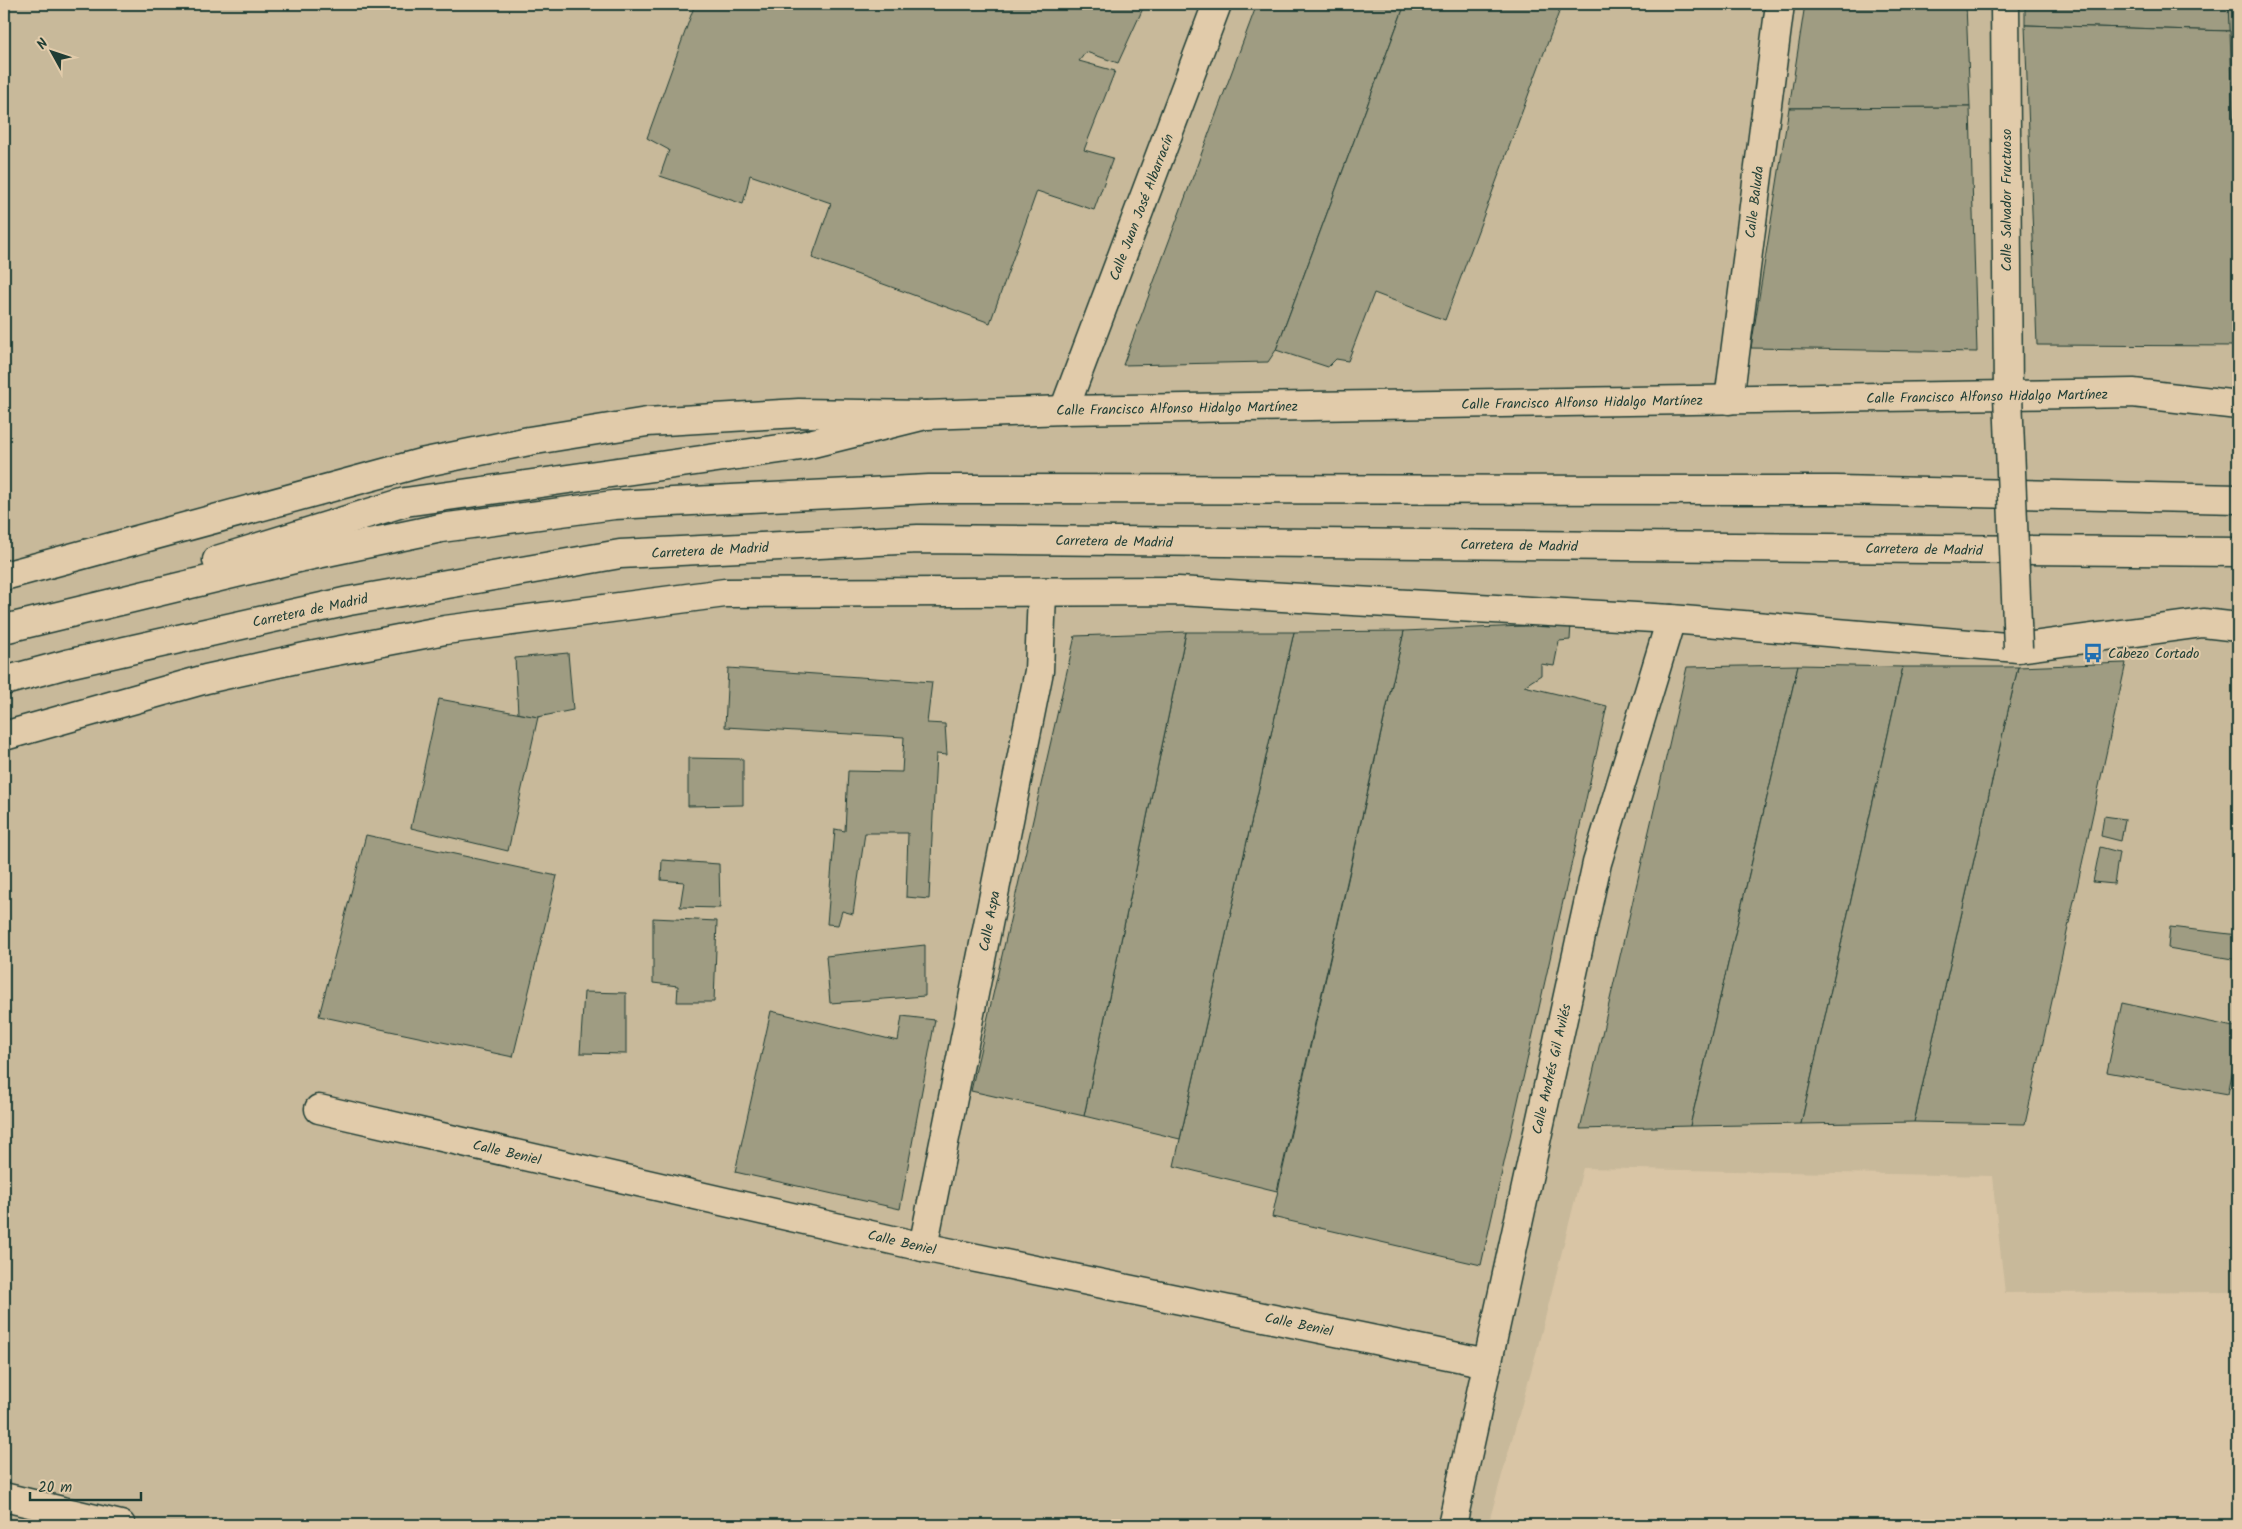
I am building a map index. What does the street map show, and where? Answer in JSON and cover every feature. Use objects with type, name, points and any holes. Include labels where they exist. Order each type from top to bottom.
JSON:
[{"type":"street","name":"Calle Juan José Albarracín","points":[[1064,410],[1217,4]]},
{"type":"street","name":"Calle Baluda","points":[[1729,400],[1780,4]]},
{"type":"street","name":"Calle Salvador Fructuoso","points":[[2005,4],[2008,396],[2018,648]]},
{"type":"street","name":"Calle Francisco Alfonso Hidalgo Martínez","points":[[926,415],[1064,410],[2133,393],[2238,404]]},
{"type":"street","points":[[4,576],[421,463],[529,441],[647,422],[799,413],[926,415]]},
{"type":"street","points":[[4,628],[405,502],[801,446],[926,415]]},
{"type":"street","points":[[4,628],[303,557],[441,528],[614,505],[929,489],[1837,490],[2238,499]]},
{"type":"street","name":"Carretera de Madrid","points":[[4,681],[67,664],[348,601],[620,554],[918,539],[2238,552]]},
{"type":"street","points":[[4,736],[206,679],[310,656],[445,630],[724,593],[1178,591],[1671,619],[2018,648],[2203,623],[2238,627]]},
{"type":"street","name":"Calle Aspa","points":[[923,1247],[1039,670],[1042,593]]},
{"type":"street","name":"Calle Andrés Gil Avilés","points":[[1452,1525],[1597,863],[1671,619]]},
{"type":"street","name":"Calle Beniel","points":[[319,1109],[923,1247],[1487,1363]]},
{"type":"street","points":[[4,1498],[121,1525]]},
{"type":"shaded area","points":[[4,4],[2238,4],[2238,1292],[2005,1293],[1992,1176],[1583,1168],[1537,1350],[1488,1525],[4,1525]]},
{"type":"building","points":[[695,4],[1145,4],[1118,63],[1086,52],[1079,61],[1115,71],[1084,150],[1113,158],[1094,210],[1037,191],[990,323],[812,258],[831,203],[750,175],[743,204],[660,176],[669,150],[647,138]]},
{"type":"building","points":[[1257,4],[1405,4],[1276,350],[1268,362],[1123,365]]},
{"type":"building","points":[[1405,4],[1562,4],[1445,320],[1374,293],[1348,361],[1336,359],[1328,367],[1276,350]]},
{"type":"building","points":[[1805,4],[1966,4],[1970,107],[1789,108]]},
{"type":"building","points":[[2025,4],[2228,4],[2230,31],[2025,25]]},
{"type":"building","points":[[2228,4],[2238,4],[2238,208],[2237,208]]},
{"type":"building","points":[[2025,25],[2230,31],[2238,252],[2238,346],[2037,345]]},
{"type":"building","points":[[1970,107],[1977,352],[1751,348],[1789,108]]},
{"type":"building","points":[[1571,624],[1570,640],[1559,641],[1554,666],[1541,664],[1541,675],[1524,686],[1607,706],[1481,1265],[1272,1217],[1404,631]]},
{"type":"building","points":[[1404,631],[1277,1191],[1174,1166],[1294,632]]},
{"type":"building","points":[[1186,632],[1294,632],[1180,1139],[1084,1116]]},
{"type":"building","points":[[1186,632],[1084,1116],[971,1091],[1075,636]]},
{"type":"building","points":[[568,653],[573,710],[538,717],[518,714],[515,658]]},
{"type":"building","points":[[2126,663],[2025,1124],[1914,1122],[2018,667]]},
{"type":"building","points":[[1798,665],[1690,1126],[1580,1129],[1687,667]]},
{"type":"building","points":[[1798,665],[1903,667],[1801,1124],[1690,1126]]},
{"type":"building","points":[[1903,667],[2018,667],[1914,1122],[1801,1124]]},
{"type":"building","points":[[728,668],[932,682],[927,723],[945,724],[947,755],[936,754],[929,899],[906,897],[908,833],[865,833],[853,914],[842,911],[838,925],[827,924],[835,829],[845,831],[848,771],[902,772],[904,737],[725,727]]},
{"type":"building","points":[[439,699],[538,717],[508,851],[411,828]]},
{"type":"building","points":[[688,758],[743,759],[743,805],[688,806]]},
{"type":"building","points":[[2104,816],[2125,819],[2121,841],[2101,836]]},
{"type":"building","points":[[366,835],[557,876],[513,1057],[319,1016]]},
{"type":"building","points":[[2100,847],[2119,852],[2114,884],[2093,882]]},
{"type":"building","points":[[662,860],[719,864],[720,908],[680,907],[684,882],[661,880]]},
{"type":"building","points":[[653,918],[717,921],[714,1002],[677,1002],[678,986],[653,983]]},
{"type":"building","points":[[2170,927],[2238,935],[2238,960],[2168,948]]},
{"type":"building","points":[[925,945],[925,996],[830,1003],[826,956]]},
{"type":"building","points":[[584,992],[626,993],[626,1054],[580,1053]]},
{"type":"building","points":[[2122,1003],[2238,1028],[2238,1044],[2228,1094],[2107,1072]]},
{"type":"building","points":[[771,1011],[898,1041],[902,1016],[935,1020],[900,1209],[735,1172]]},
{"type":"place","name":"Cabezo Cortado","points":[[2093,653]]}]
